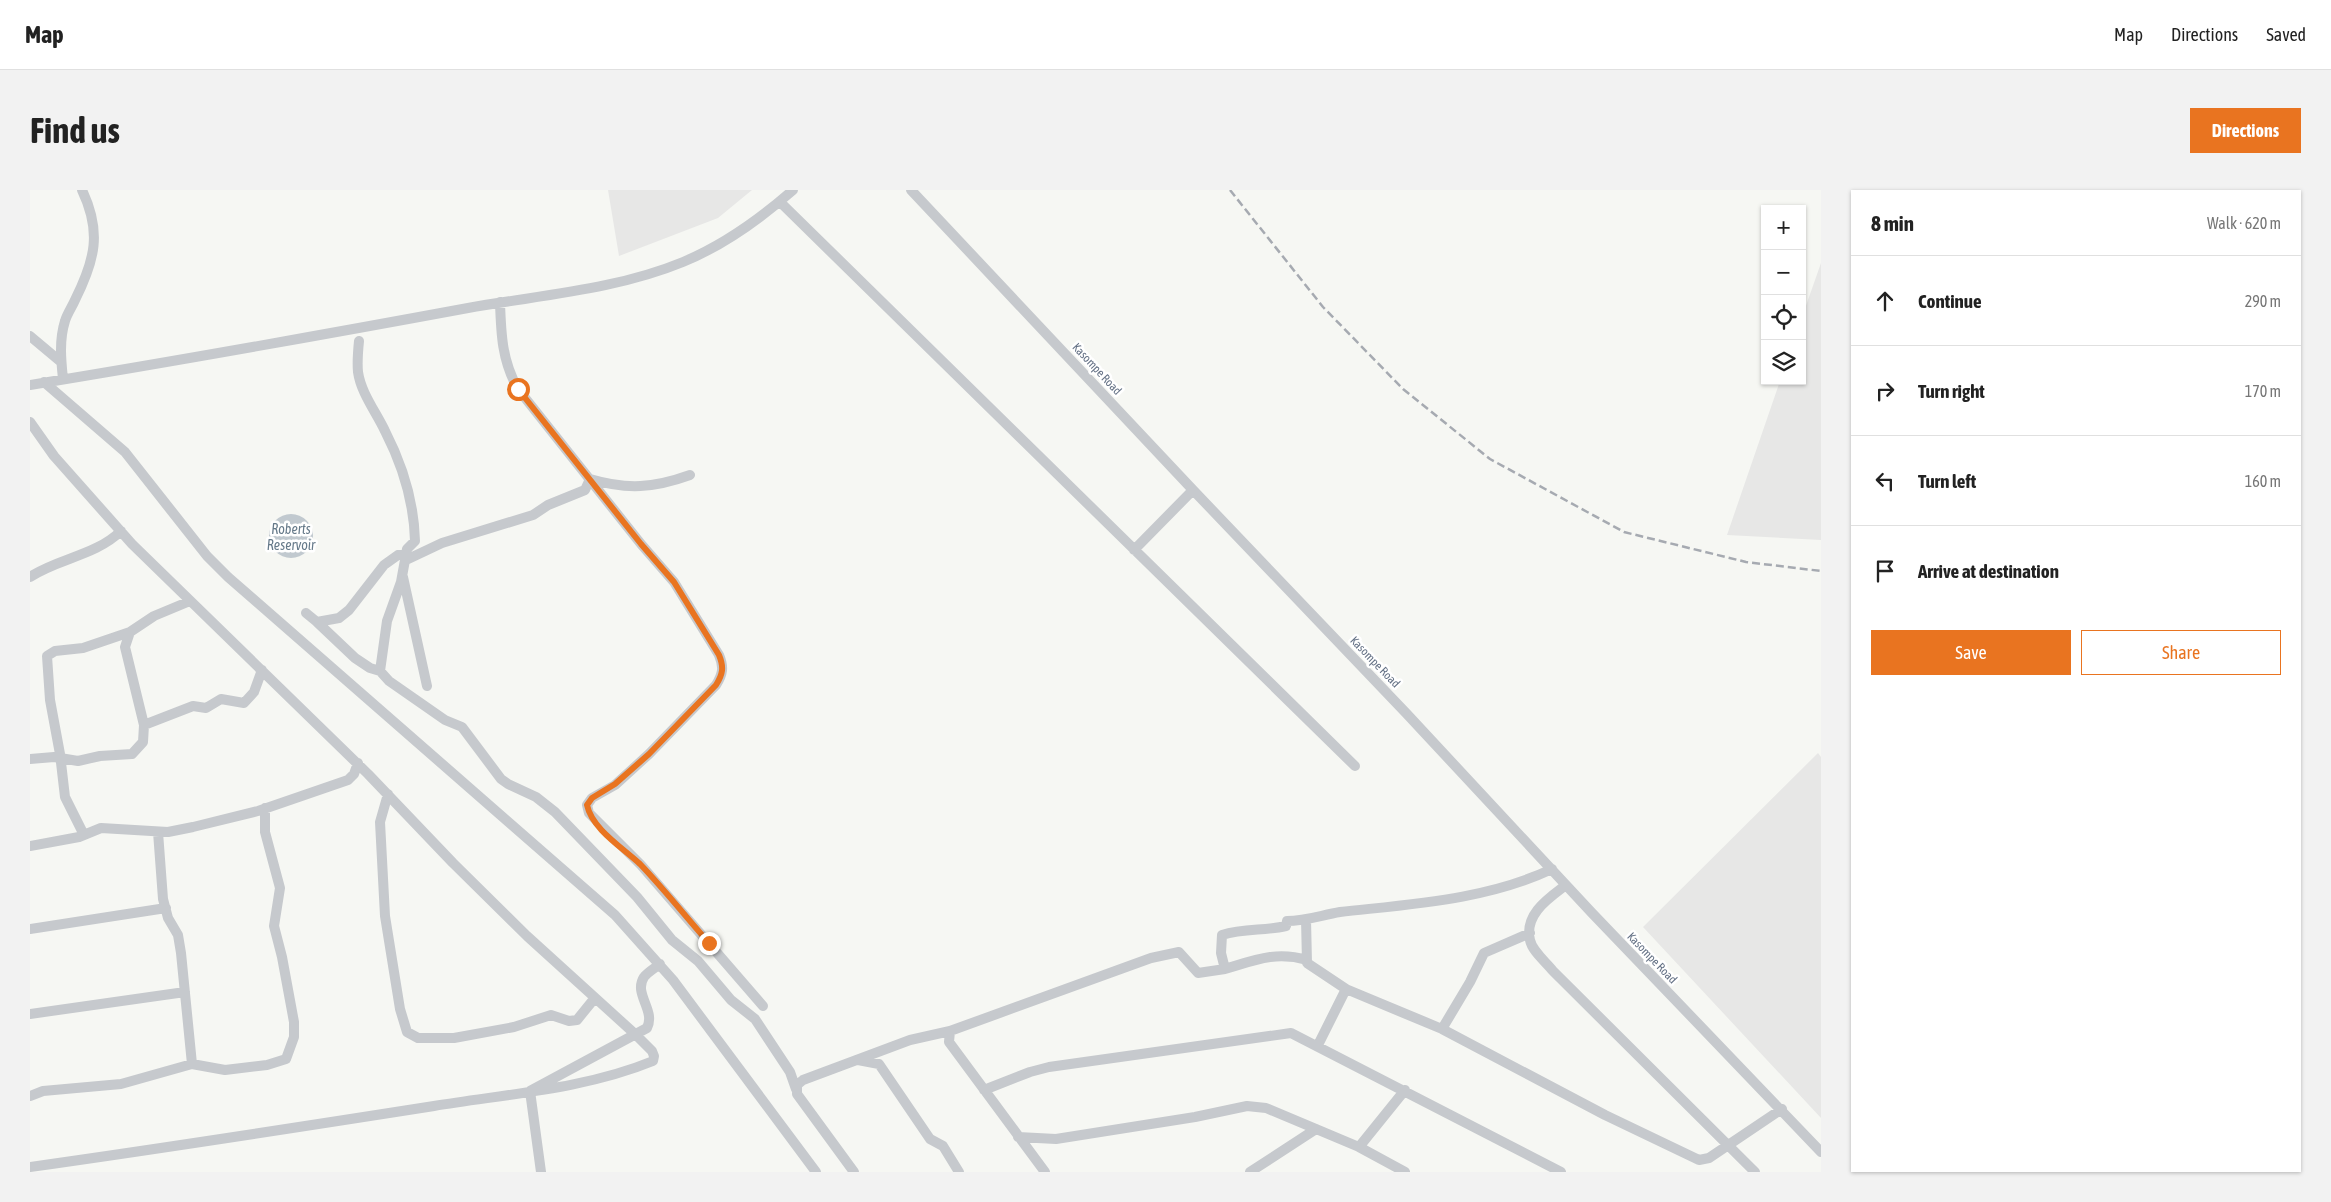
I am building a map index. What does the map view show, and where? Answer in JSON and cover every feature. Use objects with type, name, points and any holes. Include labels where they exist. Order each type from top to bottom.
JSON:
[{"type":"street","points":[[63,379],[61,362],[62,333],[65,320],[84,281],[94,251],[95,236],[89,205],[82,190]]},
{"type":"street","points":[[31,383],[608,285],[641,277],[684,262],[738,233],[764,216],[793,190]]},
{"type":"street","name":"Kasompe Road","points":[[911,190],[1566,885],[1821,1152]]},
{"type":"street","points":[[780,202],[1354,766]]},
{"type":"street","points":[[500,302],[501,342],[508,371],[518,389],[641,544],[674,582],[719,655],[722,664],[722,674],[716,685],[649,754],[615,784],[592,798],[587,805],[589,813],[641,865],[763,1006]]},
{"type":"street","points":[[30,336],[61,362]]},
{"type":"street","points":[[358,341],[358,372],[372,408],[401,466],[411,498],[416,541],[408,549],[403,577],[387,621],[380,671]]},
{"type":"street","points":[[44,382],[125,452],[207,556],[228,577],[615,916],[660,964],[816,1172]]},
{"type":"street","points":[[30,422],[54,456],[121,531],[190,601],[358,763],[452,863],[594,998],[635,1034],[652,1051],[654,1056],[653,1061],[614,1074],[530,1091],[30,1166]]},
{"type":"street","points":[[590,479],[609,485],[630,487],[663,485],[690,475]]},
{"type":"street","points":[[317,622],[339,618],[349,610],[352,603],[384,565],[398,555],[407,557],[442,542],[533,515],[548,506],[585,490],[590,479]]},
{"type":"street","points":[[1134,550],[1193,490]]},
{"type":"street","points":[[30,577],[41,570],[82,556],[111,540],[121,531]]},
{"type":"street","points":[[403,577],[427,686]]},
{"type":"street","points":[[84,835],[64,797],[60,758],[50,700],[47,656],[55,651],[83,648],[130,632],[154,616],[190,601]]},
{"type":"street","points":[[306,613],[355,658],[370,668],[380,671],[389,681],[438,715],[462,727],[508,784],[536,797],[555,812],[637,897],[672,940],[698,961],[731,1000],[755,1019],[790,1072],[797,1094],[854,1172]]},
{"type":"street","points":[[30,759],[60,758],[78,761],[100,756],[132,754],[143,742],[144,725],[125,647],[130,632]]},
{"type":"street","points":[[144,725],[193,706],[206,708],[221,699],[244,703],[254,692],[262,670]]},
{"type":"street","points":[[30,846],[84,835],[101,828],[158,832],[193,827],[265,808],[348,780],[354,774],[358,763]]},
{"type":"street","points":[[388,794],[382,810],[380,831],[385,916],[400,1009],[408,1032],[418,1038],[454,1038],[514,1028],[551,1015],[569,1021],[577,1020],[594,998]]},
{"type":"street","points":[[30,1096],[43,1091],[121,1084],[192,1064],[225,1070],[267,1065],[286,1059],[291,1050],[294,1037],[294,1022],[282,957],[274,926],[280,888],[265,832],[265,808]]},
{"type":"street","points":[[158,832],[166,908],[178,935],[192,1064]]},
{"type":"street","points":[[1225,969],[1221,953],[1222,935],[1237,930],[1275,929],[1286,926],[1287,921],[1339,912],[1429,902],[1498,888],[1552,869]]},
{"type":"street","points":[[1566,885],[1534,914],[1530,933],[1533,947],[1553,971],[1755,1172]]},
{"type":"street","points":[[30,928],[166,908]]},
{"type":"street","points":[[1306,919],[1307,960],[1309,966],[1346,988],[1442,1029],[1688,1156],[1699,1160],[1709,1158],[1782,1109]]},
{"type":"street","points":[[1442,1029],[1470,982],[1484,953],[1530,933]]},
{"type":"street","points":[[796,1089],[797,1085],[803,1080],[910,1040],[950,1031],[1151,958],[1179,952],[1198,973],[1225,969],[1268,956],[1290,955],[1307,960]]},
{"type":"street","points":[[530,1091],[647,1028],[650,1022],[649,1009],[642,993],[643,979],[660,964]]},
{"type":"street","points":[[1318,1045],[1346,988]]},
{"type":"street","points":[[30,1014],[185,992]]},
{"type":"street","points":[[950,1031],[949,1042],[1045,1172]]},
{"type":"street","points":[[984,1090],[1030,1072],[1049,1067],[1286,1032],[1298,1034],[1561,1172]]},
{"type":"street","points":[[857,1060],[879,1064],[930,1139],[943,1146],[959,1172]]},
{"type":"street","points":[[1359,1147],[1404,1090]]},
{"type":"street","points":[[530,1091],[540,1172]]},
{"type":"street","points":[[1018,1137],[1056,1139],[1195,1117],[1247,1106],[1266,1108],[1359,1147],[1404,1172]]},
{"type":"street","points":[[1250,1172],[1316,1129]]},
{"type":"shaded area","points":[[608,190],[752,190],[718,218],[619,256]]},
{"type":"shaded area","points":[[1821,263],[1821,540],[1727,535],[1779,385],[1806,385],[1806,306]]},
{"type":"shaded area","points":[[1818,753],[1821,757],[1821,1118],[1643,927]]},
{"type":"water","name":"Roberts Reservoir","points":[[295,514],[307,520],[312,527],[312,545],[307,552],[300,557],[287,558],[279,555],[272,548],[269,532],[272,524],[279,517]]},
{"type":"railway","points":[[1230,190],[1323,307],[1403,389],[1490,459],[1624,532],[1746,562],[1821,571]]},
{"type":"route","points":[[518,389],[641,544],[674,582],[719,655],[722,664],[722,674],[716,685],[649,754],[615,784],[592,798],[587,805],[589,813],[597,824],[641,865],[709,943]]}]
